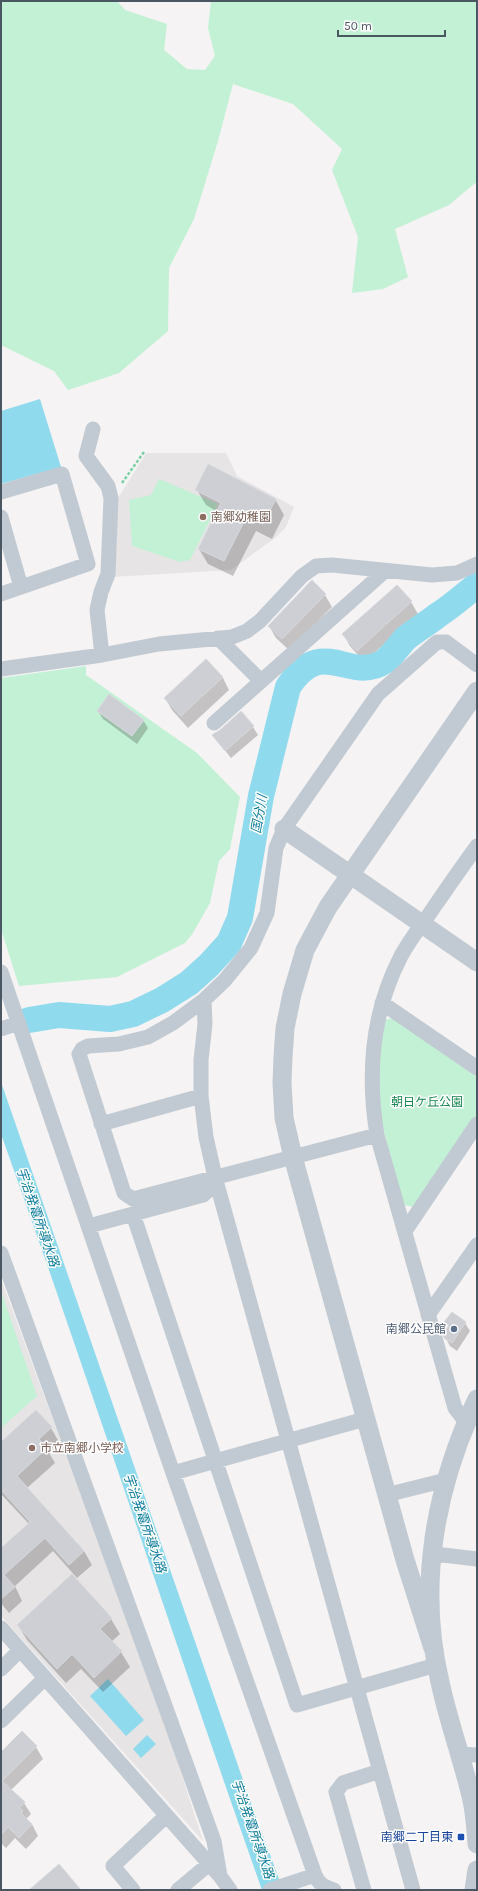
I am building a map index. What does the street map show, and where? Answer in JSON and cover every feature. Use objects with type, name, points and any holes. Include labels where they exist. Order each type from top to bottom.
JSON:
[{"type":"street","points":[[93,429],[86,456],[108,486],[111,498],[108,574],[101,592],[97,610],[102,656]]},
{"type":"street","points":[[1,492],[62,474],[88,564],[1,594]]},
{"type":"street","points":[[1,517],[21,587]]},
{"type":"street","points":[[1,669],[102,656],[160,644],[232,637],[247,631],[260,621],[302,576],[316,566],[332,565],[432,575],[457,573],[477,564]]},
{"type":"street","points":[[214,723],[385,571]]},
{"type":"street","points":[[218,638],[261,681]]},
{"type":"street","points":[[377,1135],[133,1199],[124,1193],[79,1054],[82,1049],[88,1046],[119,1044],[148,1037],[173,1023],[204,1000],[226,980],[252,948],[267,913],[276,848],[284,829],[378,694],[437,642],[446,642],[477,665]]},
{"type":"street","points":[[477,690],[328,907],[306,950],[292,994],[285,1028],[282,1083],[284,1118],[293,1157],[404,1560],[434,1657],[468,1754],[477,1844]]},
{"type":"street","points":[[284,829],[477,962]]},
{"type":"street","points":[[466,1422],[455,1408],[377,1135],[372,1105],[371,1081],[374,1046],[382,1003],[390,980],[402,955],[422,924],[473,861],[477,846]]},
{"type":"street","points":[[1,972],[173,1473],[315,1875],[318,1882],[325,1887],[334,1890]]},
{"type":"street","points":[[204,1000],[205,1024],[200,1060],[201,1096],[206,1137],[215,1178],[413,1890]]},
{"type":"street","points":[[382,1003],[477,1068]]},
{"type":"street","points":[[1,1029],[19,1023]]},
{"type":"street","points":[[101,1124],[201,1096]]},
{"type":"street","points":[[405,1231],[477,1124]]},
{"type":"street","points":[[89,1226],[203,1195],[211,1188],[215,1178]]},
{"type":"street","points":[[133,1214],[297,1705],[356,1687],[434,1657]]},
{"type":"street","points":[[428,1315],[477,1245]]},
{"type":"street","points":[[1,1254],[214,1841],[220,1876]]},
{"type":"street","points":[[434,1657],[430,1590],[431,1557],[437,1516],[446,1480],[466,1422],[477,1399]]},
{"type":"street","points":[[173,1473],[365,1419]]},
{"type":"street","points":[[386,1495],[446,1480]]},
{"type":"street","points":[[404,1560],[423,1562],[431,1557],[443,1555],[477,1558]]},
{"type":"street","points":[[1,1628],[220,1876],[230,1890]]},
{"type":"street","points":[[1,1669],[20,1650]]},
{"type":"street","points":[[1,1720],[45,1678]]},
{"type":"street","points":[[364,1890],[336,1792],[343,1782],[380,1771]]},
{"type":"street","points":[[133,1890],[113,1866],[166,1816]]},
{"type":"street","points":[[178,1890],[209,1864]]},
{"type":"street","points":[[474,1890],[477,1870]]},
{"type":"street","points":[[270,1890],[315,1875]]},
{"type":"path","points":[[111,498],[144,452]]},
{"type":"shaded area","name":"南郷幼稚園","points":[[146,453],[226,453],[237,476],[294,507],[286,527],[275,538],[231,570],[111,577],[117,500]]},
{"type":"shaded area","name":"市立南郷小学校","points":[[1,1279],[163,1717],[203,1841],[1,1616]]},
{"type":"green space","points":[[1,1],[117,1],[125,10],[167,24],[164,50],[187,69],[205,70],[215,56],[208,28],[211,1],[477,1],[477,185],[475,183],[449,205],[395,229],[408,277],[383,289],[352,293],[358,237],[332,170],[342,149],[293,104],[233,84],[218,141],[194,219],[169,268],[168,331],[119,373],[68,390],[54,371],[1,345]]},
{"type":"green space","points":[[159,479],[218,504],[190,560],[180,562],[132,546],[129,500],[151,495]]},
{"type":"green space","points":[[86,666],[86,675],[197,753],[240,797],[230,849],[219,861],[210,903],[193,933],[185,943],[117,977],[19,986],[1,929],[1,678]]},
{"type":"green space","name":"朝日ケ丘公園","points":[[392,1018],[477,1077],[477,1115],[414,1207],[403,1205],[381,1120],[377,1090],[382,1021]]},
{"type":"green space","points":[[1,1291],[37,1396],[1,1428]]},
{"type":"water","points":[[40,399],[61,467],[1,484],[1,411]]},
{"type":"water","name":"宇治発電所導水路","points":[[1,1082],[251,1803],[283,1890],[262,1890],[229,1796],[1,1134]]},
{"type":"water","points":[[108,1679],[144,1720],[126,1736],[90,1696]]},
{"type":"water","points":[[147,1735],[156,1744],[141,1758],[133,1749]]},
{"type":"building","points":[[208,464],[276,499],[263,524],[247,516],[224,561],[198,549],[221,503],[195,490]]},
{"type":"building","points":[[312,580],[326,594],[282,639],[268,626]]},
{"type":"building","points":[[397,585],[412,601],[357,651],[342,634]]},
{"type":"building","points":[[206,659],[223,677],[181,716],[164,698]]},
{"type":"building","points":[[109,694],[144,720],[132,736],[97,711]]},
{"type":"building","points":[[241,711],[254,726],[225,751],[212,735],[220,730]]},
{"type":"building","name":"南郷公民館","points":[[452,1312],[466,1322],[452,1343],[444,1338],[443,1334],[449,1325],[444,1322]]},
{"type":"building","points":[[36,1410],[52,1427],[39,1439],[47,1448],[17,1476],[84,1551],[69,1565],[45,1538],[4,1575],[15,1587],[1,1599],[1,1548],[30,1522],[1,1490],[1,1442]]},
{"type":"building","points":[[72,1574],[112,1618],[100,1629],[122,1651],[94,1678],[72,1654],[57,1669],[17,1625]]},
{"type":"building","points":[[22,1731],[37,1746],[2,1781],[25,1802],[19,1808],[23,1811],[21,1813],[32,1824],[19,1838],[8,1827],[1,1835],[1,1752]]},
{"type":"building","points":[[59,1864],[81,1890],[29,1890]]},
{"type":"waterway","name":"国分川","points":[[29,1020],[59,1015],[110,1019],[133,1014],[162,1000],[189,983],[209,965],[229,943],[240,918],[261,796],[288,687],[301,671],[313,664],[325,661],[360,668],[372,667],[385,661],[406,638],[477,585]]},
{"type":"place","name":"南郷幼稚園","points":[[203,517]]},
{"type":"place","name":"南郷公民館","points":[[454,1329]]},
{"type":"place","name":"市立南郷小学校","points":[[32,1448]]},
{"type":"place","name":"南郷二丁目東","points":[[461,1837]]}]
